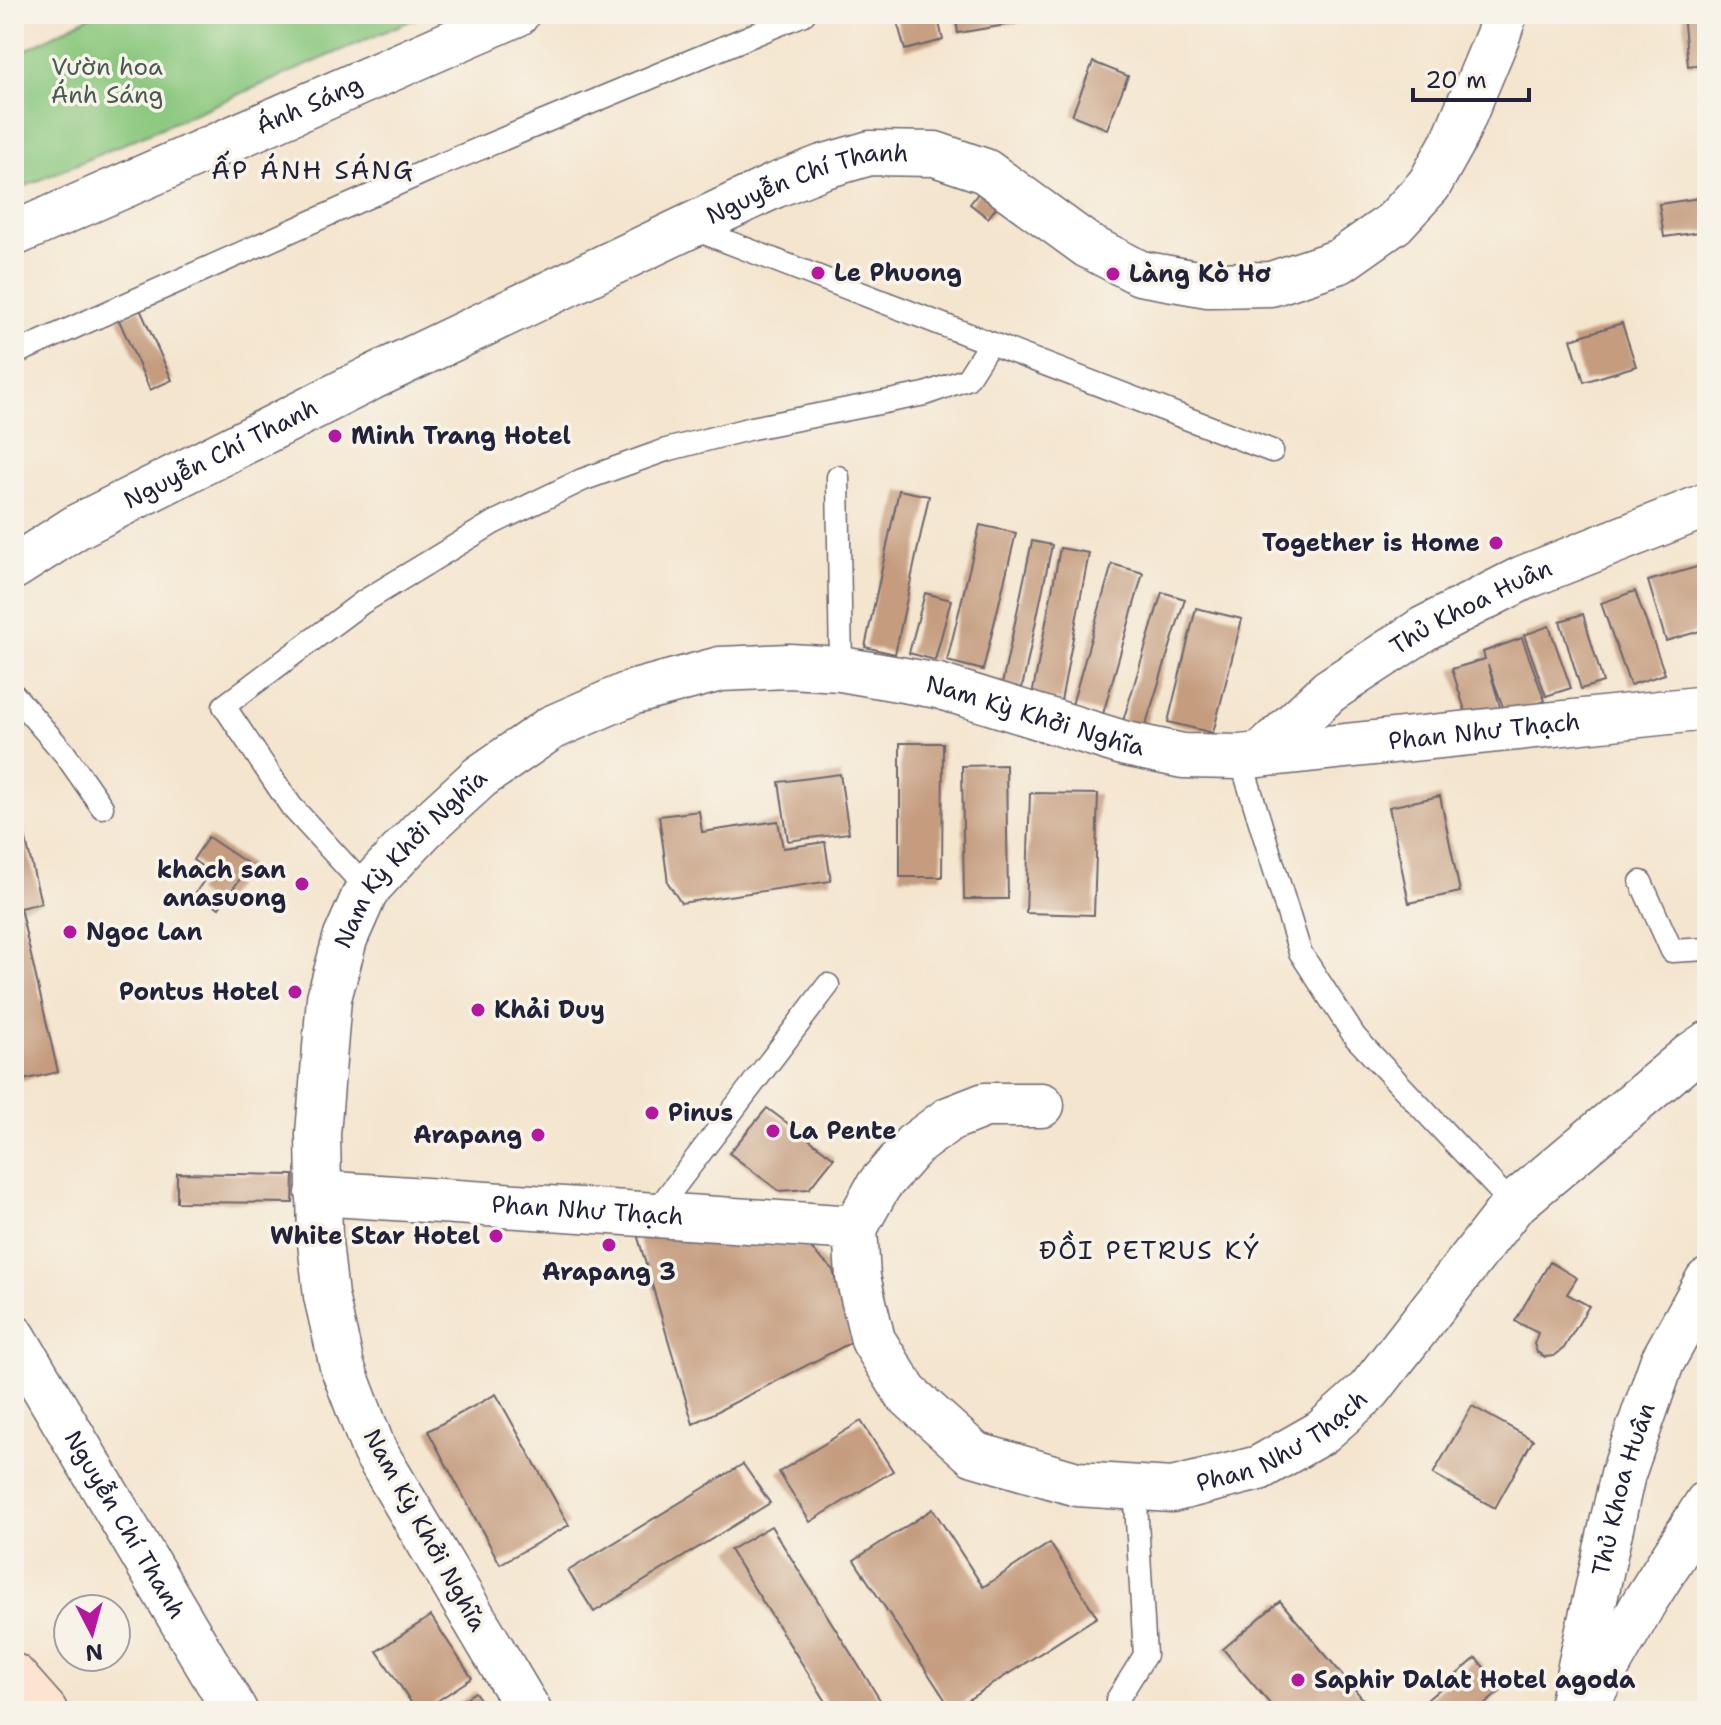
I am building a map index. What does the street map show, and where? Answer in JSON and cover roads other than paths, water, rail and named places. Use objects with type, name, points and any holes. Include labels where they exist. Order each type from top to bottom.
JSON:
[{"type":"street","name":"Ánh Sáng","points":[[14,234],[517,14]]},
{"type":"street","name":"Nguyễn Chí Thanh","points":[[14,567],[78,526],[329,399],[774,186],[870,153],[935,154],[985,171],[1088,246],[1140,273],[1208,285],[1271,284],[1340,261],[1394,223],[1429,185],[1454,140],[1505,14]]},
{"type":"street","name":"Thủ Khoa Huân","points":[[1252,755],[1329,691],[1425,628],[1523,578],[1707,505]]},
{"type":"street","name":"Nam Kỳ Khởi Nghĩa","points":[[529,1711],[374,1450],[342,1366],[326,1296],[320,1242],[318,1134],[329,998],[345,939],[367,889],[422,830],[480,777],[551,728],[631,693],[720,669],[789,666],[841,669],[938,686],[1126,744],[1183,756],[1252,755]]},
{"type":"street","name":"Phan Như Thạch","points":[[1252,755],[1707,708]]},
{"type":"street","name":"Phan Như Thạch","points":[[318,1193],[855,1228],[858,1277],[873,1340],[906,1393],[974,1454],[1077,1484],[1172,1490],[1259,1468],[1322,1432],[1369,1390],[1513,1205],[1707,1044]]},
{"type":"street","points":[[855,1228],[879,1185],[914,1145],[949,1119],[985,1105],[1042,1105]]},
{"type":"street","name":"Thủ Khoa Huân","points":[[1570,1711],[1623,1474],[1662,1362],[1707,1281]]},
{"type":"street","name":"Nguyễn Chí Thanh","points":[[14,1337],[235,1711]]},
{"type":"street","points":[[1582,1711],[1645,1601],[1707,1503]]},
{"type":"street","points":[[14,1676],[45,1711]]},
{"type":"lane","points":[[14,354],[433,168],[799,15]]},
{"type":"lane","points":[[688,227],[1272,451]]},
{"type":"lane","points":[[367,889],[291,806],[224,706],[363,602],[493,523],[582,480],[666,450],[737,431],[925,394],[967,379],[990,343]]},
{"type":"lane","points":[[838,477],[841,669]]},
{"type":"lane","points":[[14,695],[65,754],[102,807]]},
{"type":"lane","points":[[1252,755],[1300,952],[1355,1037],[1513,1205]]},
{"type":"lane","points":[[1641,882],[1672,951],[1707,949]]},
{"type":"lane","points":[[653,1215],[828,985]]},
{"type":"lane","points":[[1120,1711],[1117,1700],[1145,1655],[1135,1487]]},
{"type":"place","name":"Le Phuong","points":[[818,273]]},
{"type":"place","name":"Làng Kò Hơ","points":[[1113,274]]},
{"type":"place","name":"Minh Trang Hotel","points":[[335,436]]},
{"type":"place","name":"Together is Home","points":[[1496,543]]},
{"type":"place","name":"khach san anasuong","points":[[302,884]]},
{"type":"place","name":"Ngoc Lan","points":[[70,932]]},
{"type":"place","name":"Pontus Hotel","points":[[295,992]]},
{"type":"place","name":"Khải Duy","points":[[478,1010]]},
{"type":"place","name":"Pinus","points":[[652,1113]]},
{"type":"place","name":"La Pente","points":[[773,1131]]},
{"type":"place","name":"Arapang","points":[[538,1135]]},
{"type":"place","name":"White Star Hotel","points":[[496,1236]]},
{"type":"place","name":"Arapang 3","points":[[609,1245]]},
{"type":"place","name":"Saphir Dalat Hotel agoda","points":[[1298,1680]]},
{"type":"district","name":"ẤP ÁNH SÁNG","points":[[313,169]]},
{"type":"district","name":"ĐỒI PETRUS KÝ","points":[[1150,1249]]},
{"type":"park label","name":"Vườn hoa Ánh Sáng","points":[[107,81]]}]
